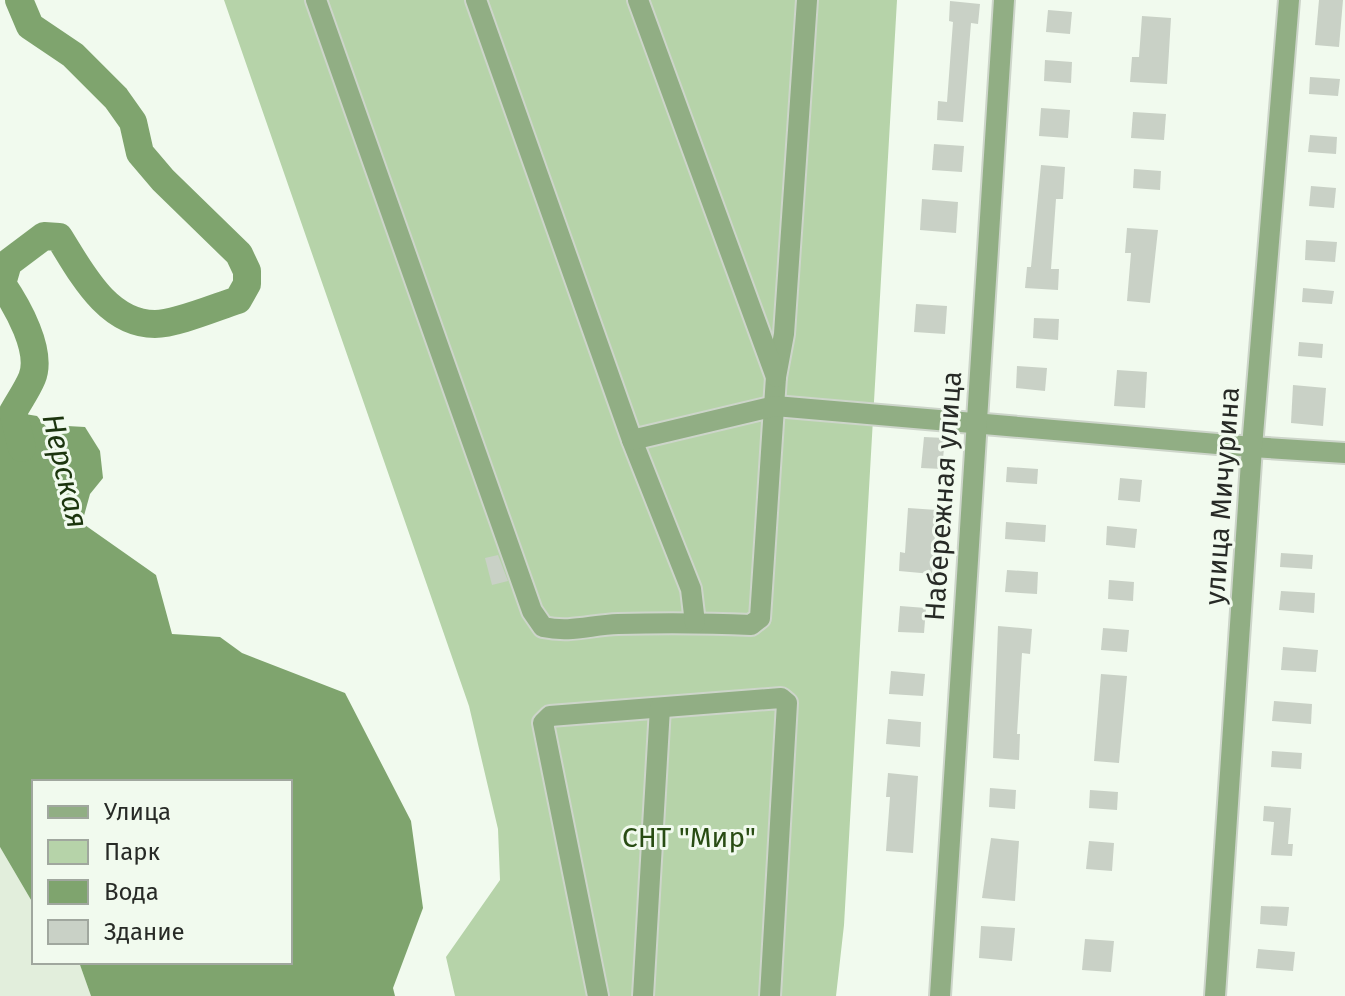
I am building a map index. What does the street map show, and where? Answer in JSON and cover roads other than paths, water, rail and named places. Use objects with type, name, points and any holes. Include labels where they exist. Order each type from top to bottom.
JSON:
[{"type":"street","points":[[316,0],[532,611],[543,627],[563,632],[613,625],[751,625],[760,618],[807,0]]},
{"type":"street","points":[[476,0],[632,440],[691,589],[695,623]]},
{"type":"street","points":[[638,0],[776,377]]},
{"type":"street","name":"Набережная улица","points":[[940,996],[1004,0]]},
{"type":"street","name":"улица Мичурина","points":[[1215,996],[1252,447],[1289,0]]},
{"type":"street","points":[[632,440],[775,406],[1345,453]]},
{"type":"street","points":[[598,996],[543,723],[550,716],[781,698],[787,703],[770,996]]},
{"type":"street","points":[[643,996],[660,708]]},
{"type":"water","points":[[0,413],[37,416],[55,437],[67,426],[85,427],[100,451],[103,478],[90,494],[82,523],[156,575],[172,634],[220,637],[242,653],[345,693],[411,821],[423,908],[393,988],[395,996],[91,996],[80,964],[292,964],[292,780],[32,780],[32,902],[0,847]]},
{"type":"waterway","name":"Нерская","points":[[19,0],[30,26],[73,55],[116,98],[133,122],[140,153],[163,180],[239,254],[247,271],[247,284],[238,300],[185,318],[155,324],[138,322],[109,306],[86,280],[59,237],[44,236],[8,263],[2,284],[27,329],[34,355],[32,378],[13,412],[22,448]]},
{"type":"park label","name":"СНТ \"Мир\"","points":[[689,837]]}]
